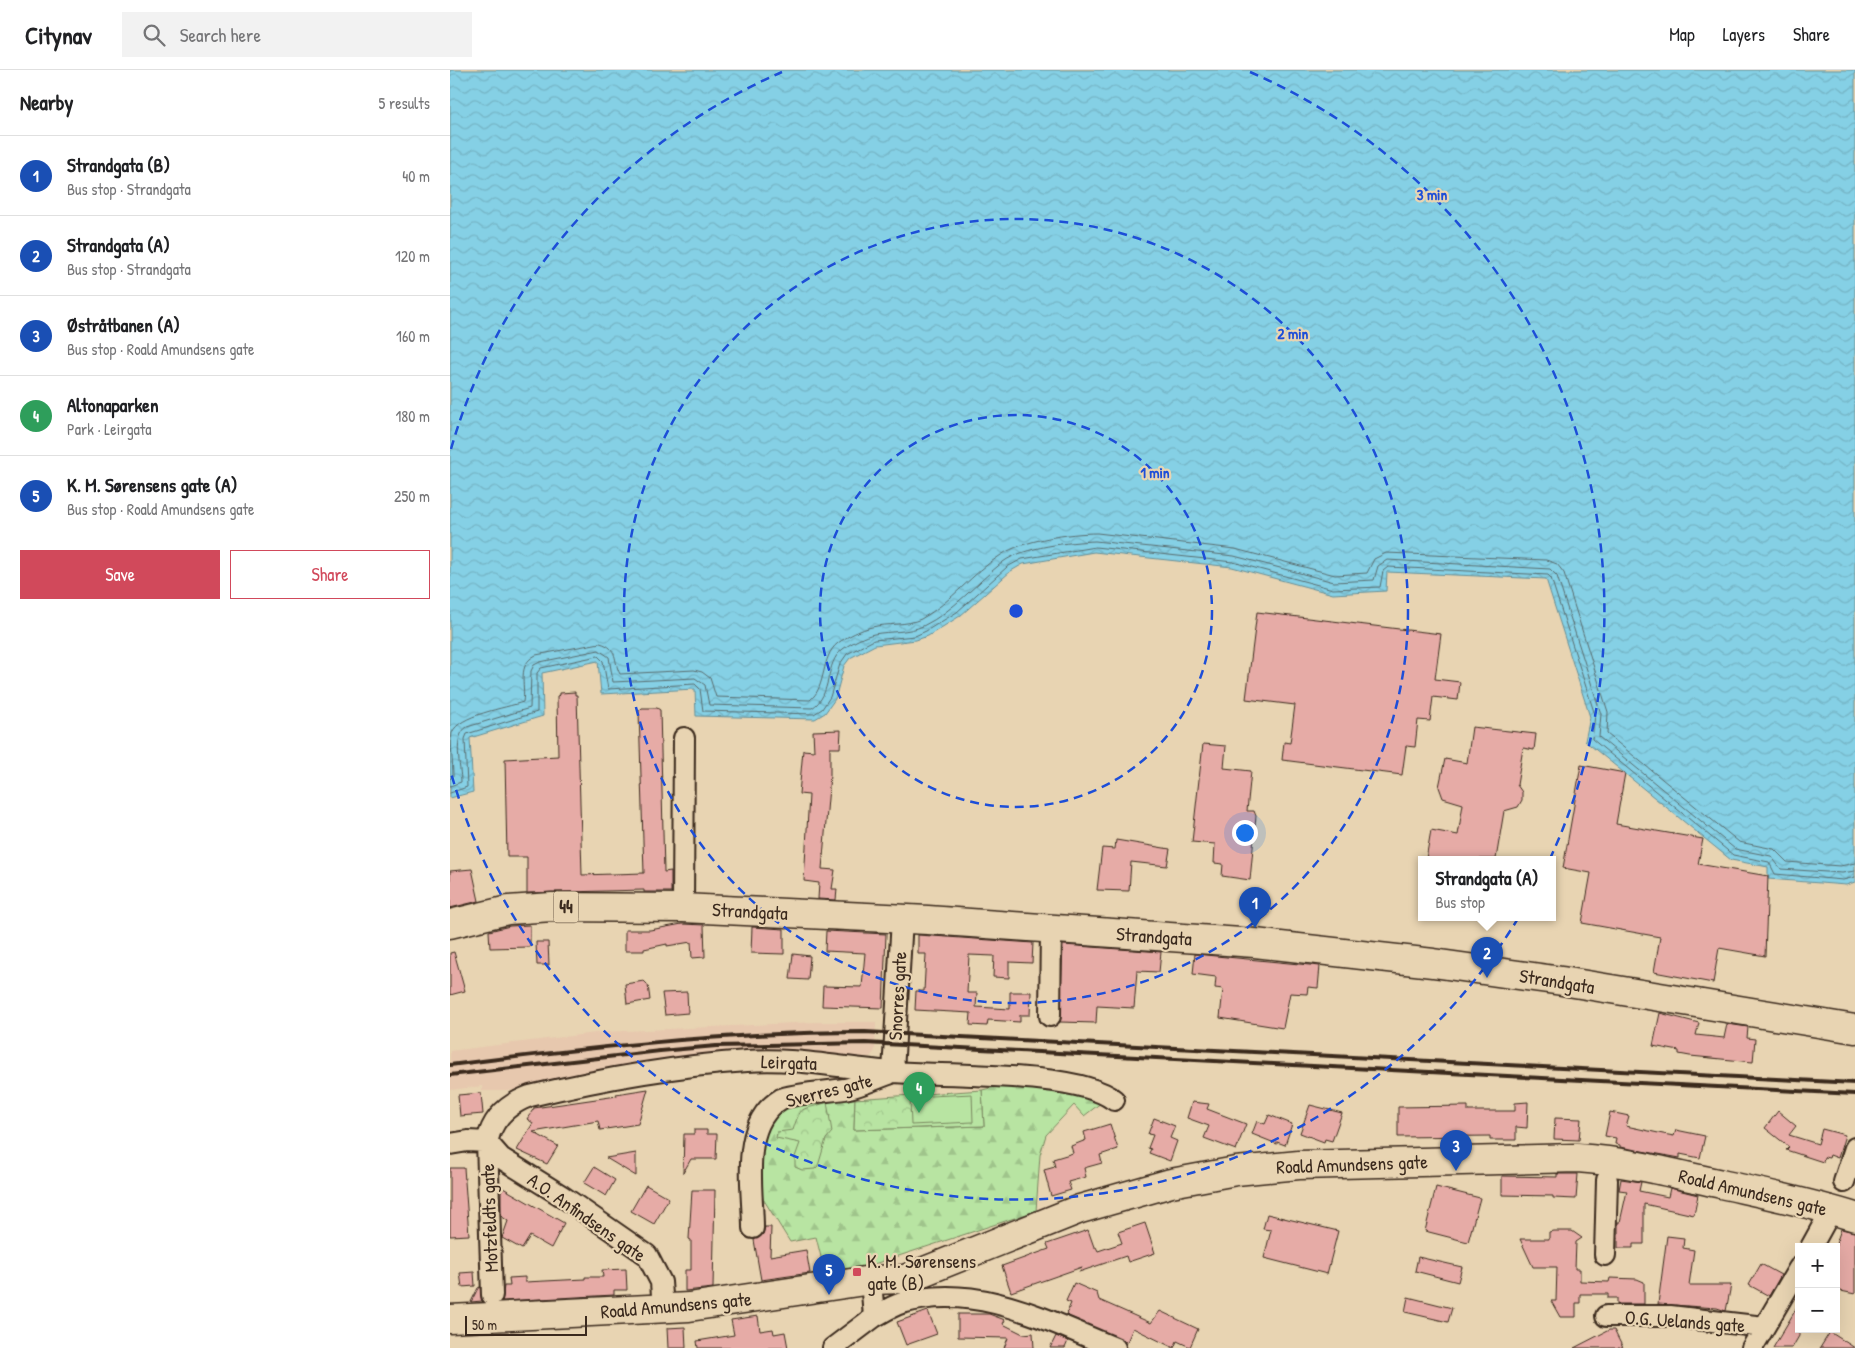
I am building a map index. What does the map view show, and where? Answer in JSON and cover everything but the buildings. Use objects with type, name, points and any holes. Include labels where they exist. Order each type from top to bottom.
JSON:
[{"type":"main road","name":"Strandgata","points":[[450,924],[517,910],[580,907],[683,908],[1052,928],[1255,943],[1433,963],[1572,983],[1855,1029]]},
{"type":"main road","name":"Roald Amundsens gate","points":[[450,1319],[663,1308],[755,1298],[871,1280],[902,1266],[958,1248],[1003,1240],[1080,1210],[1171,1183],[1236,1171],[1299,1165],[1577,1158],[1601,1160],[1653,1168],[1843,1213]]},
{"type":"street","points":[[683,908],[684,738]]},
{"type":"street","name":"Snorres gate","points":[[893,1072],[902,919]]},
{"type":"street","points":[[1050,1016],[1052,928]]},
{"type":"street","name":"Leirgata","points":[[487,1142],[490,1126],[513,1102],[561,1088],[663,1069],[749,1061],[817,1062],[893,1072],[1067,1082],[1104,1092],[1114,1100]]},
{"type":"street","name":"Sverres gate","points":[[753,1228],[750,1162],[754,1135],[767,1113],[782,1099],[848,1088],[893,1072]]},
{"type":"street","points":[[450,1144],[468,1141],[487,1142]]},
{"type":"street","name":"Motzfeldts gate","points":[[487,1142],[492,1295]]},
{"type":"street","name":"A.O. Anfindsens gate","points":[[487,1142],[501,1158],[562,1196],[646,1255],[661,1282],[663,1308]]},
{"type":"street","points":[[1844,1182],[1855,1148]]},
{"type":"street","points":[[1605,1255],[1607,1180]]},
{"type":"street","points":[[1815,1243],[1843,1213]]},
{"type":"street","points":[[1752,1348],[1795,1275]]},
{"type":"street","points":[[871,1280],[874,1317]]},
{"type":"street","points":[[833,1348],[874,1317],[900,1304],[926,1298],[960,1296],[983,1299],[1018,1309],[1115,1348]]},
{"type":"street","name":"O.G. Uelands gate","points":[[1606,1316],[1670,1316],[1764,1327]]},
{"type":"shaded area","points":[[817,1022],[876,1022],[875,1051],[870,1057],[828,1058],[507,1091],[482,1091],[482,1086],[450,1090],[450,1051],[604,1032]]},
{"type":"green space","points":[[1019,1082],[1067,1087],[1102,1102],[1084,1116],[1074,1105],[1046,1135],[1040,1155],[1036,1211],[868,1266],[825,1273],[816,1237],[790,1242],[757,1189],[760,1134],[791,1099],[855,1099],[854,1130],[984,1126],[982,1090]]},
{"type":"green space","points":[[982,1090],[984,1126],[854,1130],[855,1099]]},
{"type":"green space","points":[[972,1094],[973,1122],[911,1125],[910,1097]]},
{"type":"green space","points":[[827,1102],[832,1132],[826,1139],[818,1166],[815,1169],[802,1170],[795,1167],[795,1157],[800,1143],[776,1138],[777,1132],[793,1130],[801,1111]]},
{"type":"water","points":[[450,70],[1855,70],[1855,882],[1846,885],[1768,879],[1768,867],[1731,860],[1585,741],[1590,717],[1546,579],[1387,572],[1386,591],[1333,594],[1232,567],[1094,552],[1023,564],[1011,571],[960,616],[928,636],[916,640],[875,645],[850,658],[844,666],[835,699],[825,713],[815,719],[696,716],[695,689],[601,694],[598,661],[542,673],[543,716],[470,738],[473,792],[450,798]]},
{"type":"railway","points":[[450,1065],[657,1042],[760,1035],[865,1032],[1855,1083]]},
{"type":"railway","points":[[450,1075],[716,1046],[865,1043],[1855,1094]]},
{"type":"place","name":"Strandgata (B)","points":[[1255,928]]},
{"type":"place","name":"Strandgata (A)","points":[[1487,978]]},
{"type":"place","name":"Altonaparken","points":[[919,1113]]},
{"type":"place","name":"Østråtbanen (A)","points":[[1456,1171]]},
{"type":"place","name":"K. M. Sørensens gate (B)","points":[[857,1272]]},
{"type":"place","name":"K. M. Sørensens gate (A)","points":[[829,1295]]}]
